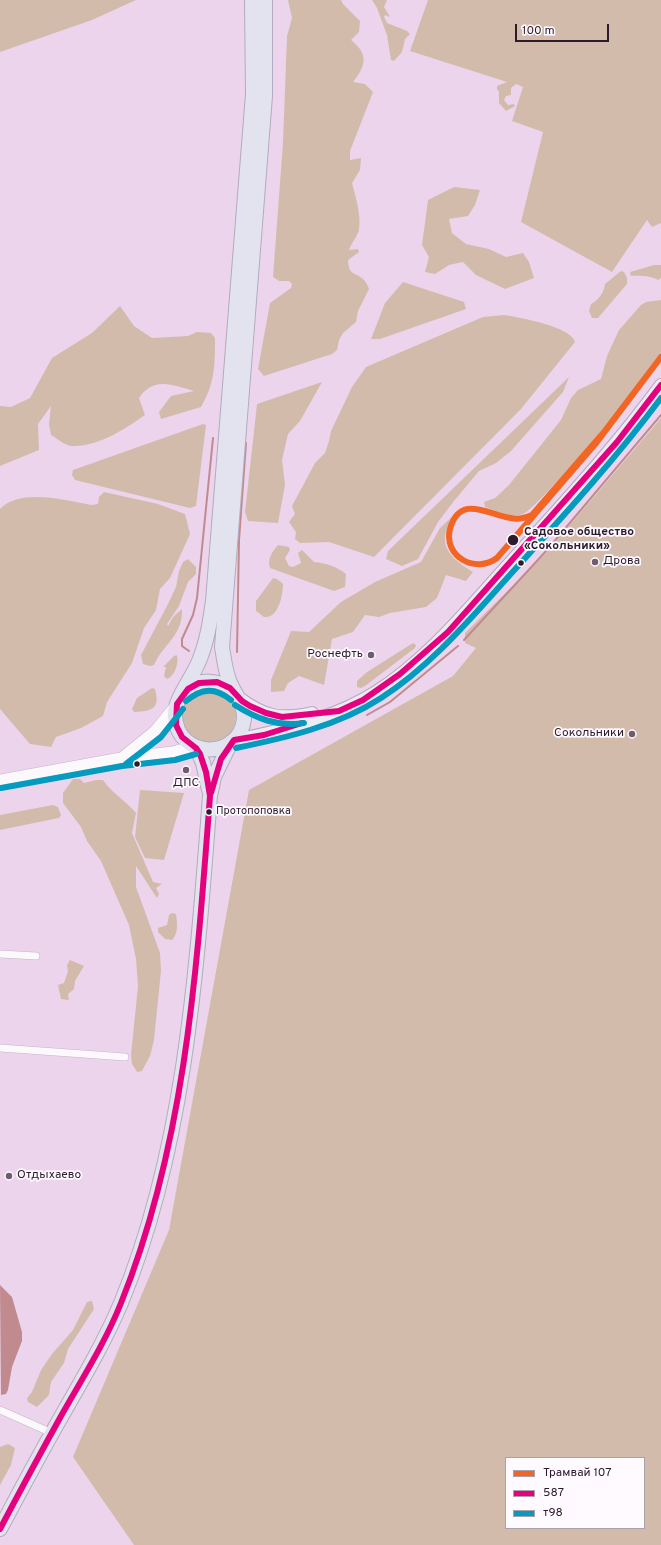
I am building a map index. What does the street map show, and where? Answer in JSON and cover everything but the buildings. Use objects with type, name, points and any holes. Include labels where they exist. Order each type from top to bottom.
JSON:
[{"type":"highway","points":[[210,796],[203,763],[195,747],[180,734],[176,725],[175,715],[179,700],[199,660],[209,628],[213,601],[253,94],[252,0]]},
{"type":"highway","points":[[0,1529],[82,1380],[120,1304],[153,1212],[167,1160],[192,999],[210,796],[219,765],[241,728],[244,719],[243,710],[229,680],[224,664],[222,642],[265,96],[264,0]]},
{"type":"highway","points":[[179,700],[191,686],[204,681],[221,683],[237,696]]},
{"type":"highway","points":[[195,747],[214,750],[232,741]]},
{"type":"main road","points":[[232,741],[264,735],[339,711],[376,692],[422,656],[448,632],[616,442],[661,385]]},
{"type":"main road","points":[[237,696],[261,712],[277,717],[339,711]]},
{"type":"main road","points":[[121,758],[155,731],[179,700]]},
{"type":"main road","points":[[0,780],[121,758],[173,752],[195,747]]},
{"type":"street","points":[[0,954],[36,956]]},
{"type":"street","points":[[0,1048],[125,1057]]},
{"type":"street","points":[[0,1410],[52,1433]]},
{"type":"shaded area","points":[[0,0],[136,0],[92,20],[0,52]]},
{"type":"shaded area","points":[[288,0],[341,0],[343,4],[360,21],[359,32],[351,40],[361,50],[364,60],[361,71],[353,82],[365,84],[373,92],[350,151],[350,160],[361,158],[360,170],[352,183],[359,212],[359,230],[349,250],[358,249],[359,252],[348,260],[351,271],[364,280],[369,289],[358,311],[356,322],[343,333],[339,340],[337,350],[332,354],[264,376],[258,369],[270,303],[291,288],[292,284],[289,281],[279,281],[273,277],[283,143],[287,36],[292,18]]},
{"type":"shaded area","points":[[372,0],[387,0],[384,7],[390,17],[385,15],[384,17],[387,23],[407,31],[410,34],[405,39],[402,52],[394,61],[391,60],[387,35],[377,8]]},
{"type":"shaded area","points":[[428,0],[661,0],[661,223],[652,227],[647,220],[612,272],[521,222],[543,132],[512,121],[523,87],[516,84],[511,88],[511,95],[506,96],[504,100],[508,105],[514,104],[515,106],[506,111],[499,103],[499,92],[497,86],[507,82],[410,51]]},
{"type":"shaded area","points":[[454,187],[480,190],[475,205],[468,216],[449,219],[452,233],[466,244],[489,249],[506,257],[523,253],[529,262],[534,278],[505,289],[476,275],[463,262],[449,265],[435,274],[425,272],[429,257],[422,245],[428,200]]},
{"type":"shaded area","points":[[654,265],[661,265],[661,278],[658,280],[645,276],[631,276],[630,272]]},
{"type":"shaded area","points":[[621,271],[624,272],[627,278],[627,284],[598,318],[592,318],[589,311],[591,304],[601,296],[605,284]]},
{"type":"shaded area","points":[[403,282],[464,302],[466,309],[380,339],[371,339],[385,303]]},
{"type":"shaded area","points":[[661,300],[661,352],[639,384],[596,438],[550,489],[523,514],[514,516],[485,507],[484,502],[495,498],[509,485],[561,420],[571,398],[578,390],[601,379],[607,356],[619,330],[641,305],[646,302]]},
{"type":"shaded area","points":[[120,306],[134,326],[152,338],[188,336],[197,332],[211,333],[215,338],[215,357],[212,382],[201,407],[161,419],[159,412],[171,396],[194,391],[171,385],[157,385],[145,391],[139,398],[145,415],[111,436],[92,444],[70,446],[51,435],[49,424],[51,406],[38,424],[39,450],[0,466],[0,406],[11,407],[30,398],[52,358],[92,333]]},
{"type":"shaded area","points":[[504,315],[555,327],[571,336],[575,342],[521,409],[374,557],[329,542],[300,543],[295,539],[296,532],[289,522],[295,514],[292,506],[315,463],[325,453],[331,431],[352,387],[366,367],[483,317]]},
{"type":"shaded area","points":[[569,377],[563,392],[511,451],[496,463],[479,471],[454,501],[438,522],[418,559],[402,566],[386,559],[388,551]]},
{"type":"shaded area","points":[[322,382],[300,421],[288,434],[282,460],[285,485],[278,523],[248,521],[245,512],[257,404]]},
{"type":"shaded area","points":[[661,418],[661,1545],[134,1545],[73,1457],[169,1230],[249,790],[453,676],[476,648],[465,643],[465,633],[546,553]]},
{"type":"shaded area","points":[[203,424],[206,425],[196,506],[190,508],[75,480],[72,475],[73,470]]},
{"type":"shaded area","points":[[104,492],[158,504],[185,514],[190,534],[170,578],[160,589],[156,610],[144,628],[132,663],[107,702],[103,716],[81,728],[56,737],[51,747],[30,744],[0,709],[0,509],[19,499],[31,497],[43,497],[91,505],[98,504],[99,497]]},
{"type":"shaded area","points":[[456,513],[447,530],[445,542],[453,557],[473,572],[466,581],[446,575],[437,598],[426,607],[390,613],[379,617],[365,615],[353,632],[332,639],[324,685],[299,676],[288,683],[284,691],[271,692],[271,680],[291,631],[309,632],[341,602],[375,582],[421,562],[440,528]]},
{"type":"shaded area","points":[[278,545],[289,547],[290,550],[285,558],[289,566],[293,567],[301,563],[298,553],[302,550],[314,562],[331,565],[346,574],[345,587],[334,591],[270,568],[269,562],[271,556]]},
{"type":"shaded area","points":[[188,559],[196,567],[196,574],[188,582],[179,606],[167,624],[168,626],[173,617],[182,609],[179,626],[176,633],[154,665],[150,666],[143,664],[141,655],[176,587],[179,571],[183,562]]},
{"type":"shaded area","points":[[273,578],[277,579],[283,584],[281,600],[279,606],[273,614],[269,617],[264,617],[256,611],[256,601]]},
{"type":"shaded area","points":[[413,643],[416,645],[415,648],[365,686],[361,688],[357,687],[357,681],[367,672]]},
{"type":"shaded area","points":[[177,655],[176,669],[167,679],[164,676],[166,667],[163,667]]},
{"type":"shaded area","points":[[152,688],[155,689],[157,700],[154,707],[146,711],[134,712],[132,709],[137,698]]},
{"type":"shaded area","points":[[209,689],[219,691],[228,697],[234,706],[236,716],[234,726],[228,735],[219,741],[209,743],[199,741],[190,735],[184,726],[182,716],[184,706],[190,697],[199,691]]},
{"type":"shaded area","points":[[73,779],[80,779],[84,783],[103,780],[136,813],[132,833],[153,882],[162,884],[156,888],[159,894],[157,898],[136,866],[136,887],[160,953],[161,971],[154,1040],[150,1056],[142,1071],[137,1072],[132,1064],[131,1055],[138,986],[136,959],[129,925],[101,861],[87,841],[81,827],[63,803],[63,793]]},
{"type":"shaded area","points":[[140,790],[184,793],[164,860],[145,858],[135,837]]},
{"type":"shaded area","points":[[53,805],[58,807],[61,815],[59,818],[0,830],[0,815]]},
{"type":"shaded area","points":[[172,913],[176,914],[177,931],[172,940],[165,939],[158,932],[158,928],[167,925],[169,915]]},
{"type":"shaded area","points":[[70,960],[84,966],[75,981],[74,989],[68,994],[69,1000],[61,999],[58,985],[64,983],[68,971],[67,965]]},
{"type":"shaded area","points":[[0,1285],[12,1297],[22,1332],[22,1341],[12,1367],[8,1390],[6,1394],[1,1395]]},
{"type":"shaded area","points":[[92,1301],[94,1309],[68,1349],[64,1363],[51,1382],[49,1395],[37,1407],[28,1402],[27,1398],[32,1392],[41,1370],[52,1354],[73,1330],[87,1302]]},
{"type":"shaded area","points":[[8,1444],[15,1448],[11,1465],[0,1485],[0,1447]]},
{"type":"waterway","points":[[464,640],[547,550],[661,415]]},
{"type":"waterway","points":[[189,651],[182,646],[182,639],[193,615],[197,598],[213,438]]},
{"type":"waterway","points":[[237,652],[239,540],[246,443]]},
{"type":"waterway","points":[[367,715],[390,702],[458,646]]},
{"type":"tram line","name":"107","points":[[661,357],[597,442],[497,558],[480,564],[471,563],[456,555],[451,548],[449,539],[450,529],[455,518],[461,512],[468,509],[476,509],[517,519],[532,515],[604,432],[661,357]]},
{"type":"transit line","name":"587","points":[[0,1529],[53,1430],[101,1347],[115,1318],[143,1242],[160,1180],[174,1117],[185,1053],[193,989],[200,925],[210,796],[206,772],[200,754],[196,748],[182,737],[176,725],[177,704],[188,689],[199,683],[217,682],[230,688],[242,701],[250,706],[266,713],[282,717],[339,711],[363,700],[400,674],[448,632],[617,442],[661,385]]},
{"type":"transit line","name":"т98","points":[[236,748],[311,730],[347,716],[381,698],[419,670],[470,619],[555,525],[609,463],[661,398]]},
{"type":"transit line","name":"т98","points":[[186,701],[198,694],[208,691],[214,691],[231,700]]},
{"type":"transit line","name":"т98","points":[[235,705],[268,721],[285,724],[304,723]]},
{"type":"transit line","name":"т98","points":[[126,764],[161,737],[183,709]]},
{"type":"transit line","name":"587","points":[[211,793],[221,759],[234,740],[264,735],[302,723]]},
{"type":"transit line","name":"т98","points":[[1,788],[122,766],[175,760],[196,754]]},
{"type":"place","name":"Садовое общество «Сокольники»","points":[[513,540]]},
{"type":"place","name":"Дрова","points":[[595,562]]},
{"type":"place","name":"Роснефть","points":[[371,655]]},
{"type":"place","name":"Сокольники","points":[[632,734]]},
{"type":"place","name":"ДПС","points":[[186,770]]},
{"type":"place","name":"Протопоповка","points":[[209,812]]},
{"type":"place","name":"Отдыхаево","points":[[9,1176]]}]
